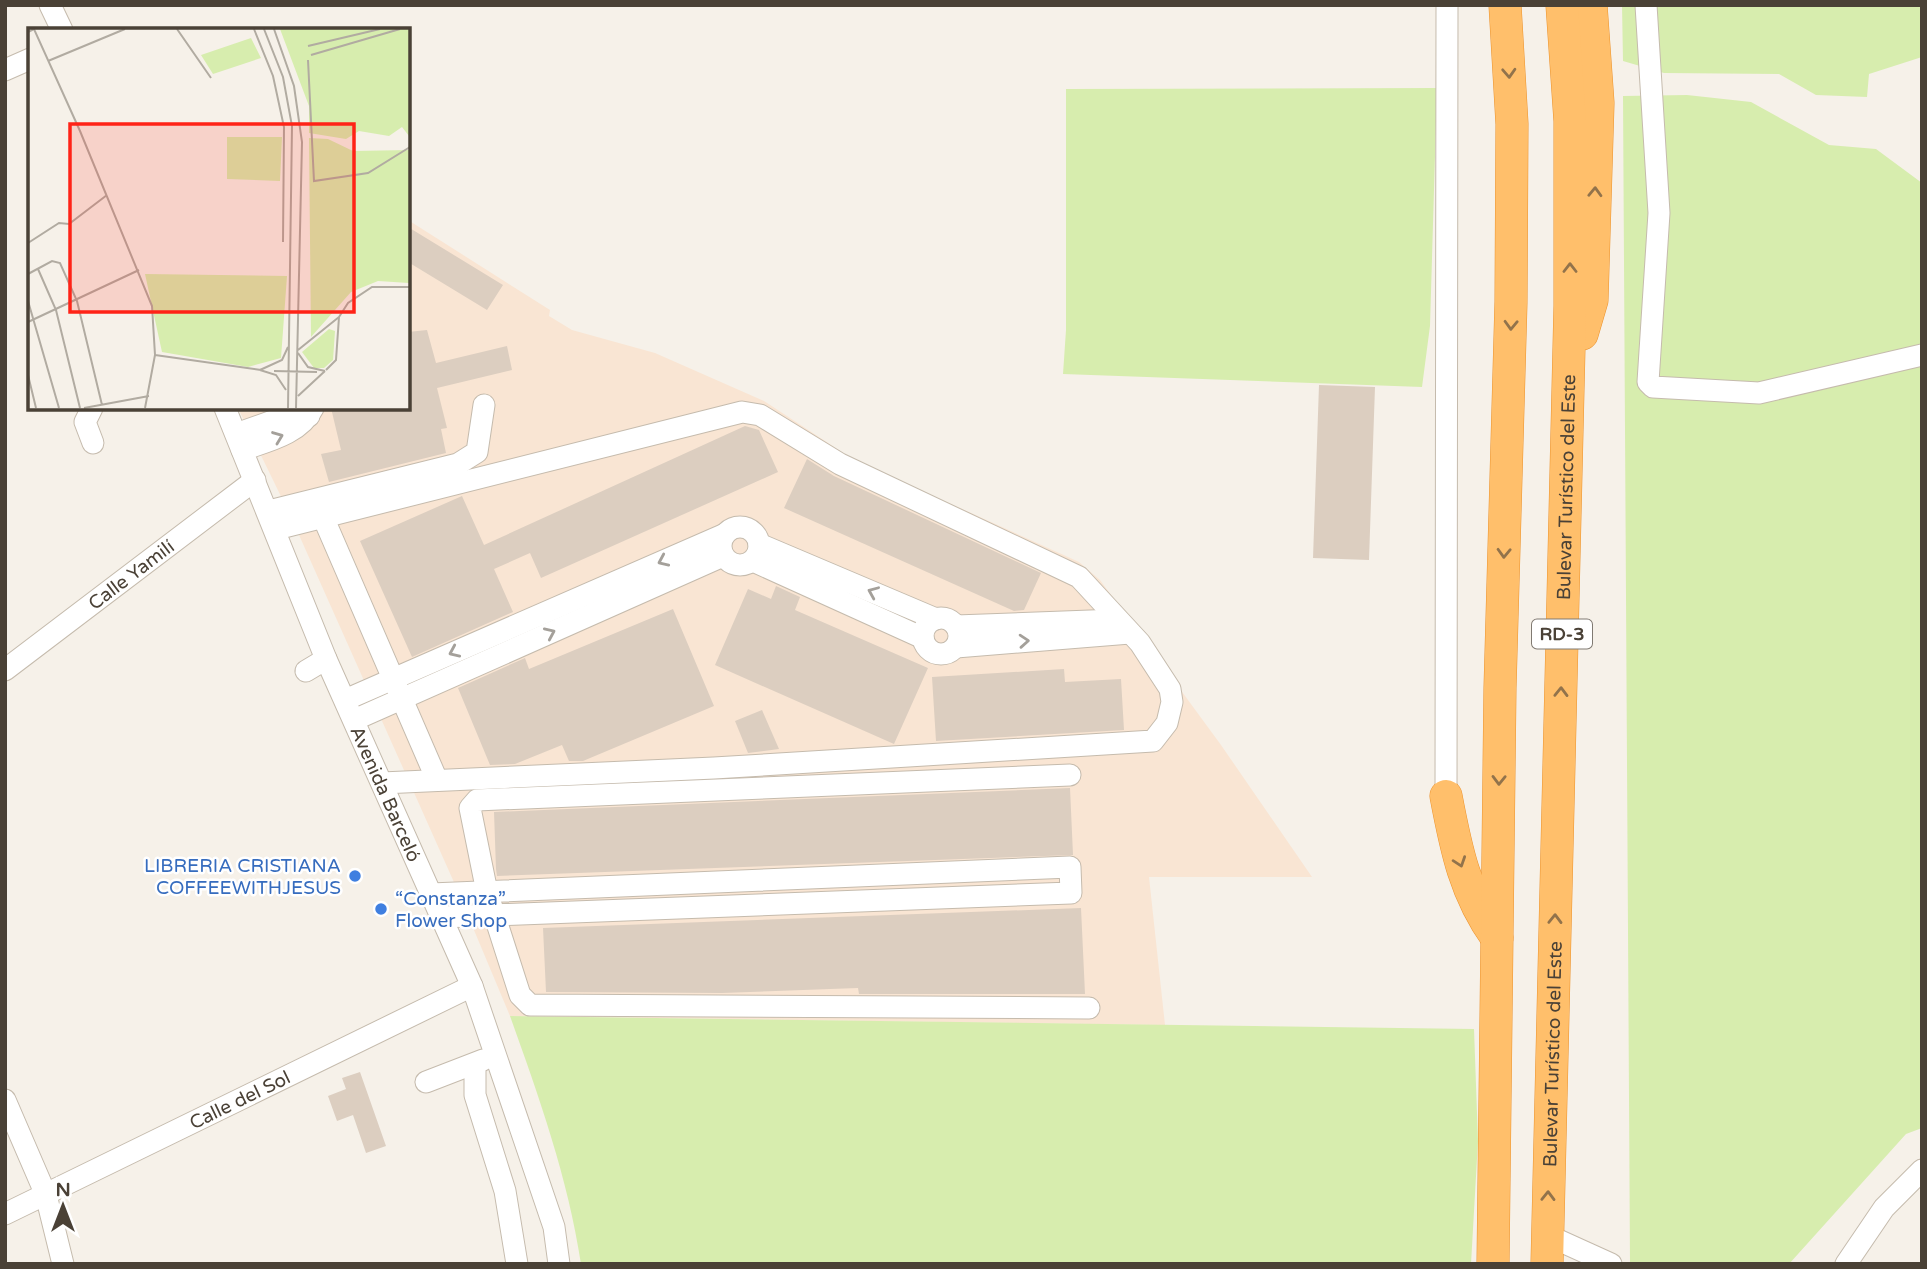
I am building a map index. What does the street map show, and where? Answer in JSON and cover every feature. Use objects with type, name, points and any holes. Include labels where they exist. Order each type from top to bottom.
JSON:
[{"type":"highway","points":[[1493,1264],[1500,688],[1511,302],[1512,124],[1505,5]]},
{"type":"highway","name":"Bulevar Turístico del Este","points":[[1547,1250],[1568,379],[1570,121],[1562,5]]},
{"type":"highway","points":[[1568,379],[1592,299],[1598,103],[1591,5]]},
{"type":"highway","points":[[1446,796],[1457,852],[1477,911],[1497,938]]},
{"type":"street","points":[[50,5],[61,28]]},
{"type":"street","points":[[1446,796],[1447,5]]},
{"type":"street","points":[[1646,5],[1659,213],[1648,382],[1653,387],[1759,393],[1922,355]]},
{"type":"street","points":[[5,71],[28,60]]},
{"type":"street","points":[[273,520],[458,464],[477,452],[484,405]]},
{"type":"street","points":[[91,410],[85,422],[93,443]]},
{"type":"street","name":"Avenida Barceló","points":[[226,410],[273,520],[326,659],[472,986],[554,1227],[559,1264]]},
{"type":"street","points":[[239,442],[288,434],[311,412]]},
{"type":"street","points":[[273,520],[323,517],[742,412],[760,415],[840,464],[1071,571],[1123,627],[1170,689],[1172,702],[1167,723],[1153,741],[714,768],[382,783]]},
{"type":"street","name":"Calle Yamilí","points":[[5,670],[255,480]]},
{"type":"street","points":[[323,517],[437,780]]},
{"type":"street","points":[[345,700],[736,528],[748,529],[756,552],[923,638]]},
{"type":"street","points":[[725,534],[720,545],[723,556],[737,565],[756,552]]},
{"type":"street","points":[[756,552],[949,630]]},
{"type":"street","points":[[354,720],[723,556]]},
{"type":"street","points":[[949,630],[947,653],[936,653],[927,648],[923,638],[926,626],[949,630],[1123,627]]},
{"type":"street","points":[[306,671],[326,659]]},
{"type":"street","points":[[1070,775],[477,800],[470,808],[493,915],[520,995],[530,1005],[1089,1008]]},
{"type":"street","points":[[431,894],[1070,867],[1071,893],[441,917]]},
{"type":"street","name":"Calle del Sol","points":[[5,1214],[472,986]]},
{"type":"street","points":[[426,1082],[495,1055]]},
{"type":"street","points":[[475,1064],[475,1095],[505,1191],[517,1264]]},
{"type":"street","points":[[5,1100],[46,1195],[62,1264]]},
{"type":"street","points":[[1846,1264],[1884,1208],[1922,1170]]},
{"type":"street","points":[[1547,1250],[1600,1261]]},
{"type":"shaded area","points":[[410,221],[550,310],[549,316],[572,330],[655,353],[764,401],[854,460],[1079,562],[1100,580],[1221,745],[1312,877],[1149,877],[1165,1025],[510,1016],[453,880],[291,517],[239,410],[410,410]]},
{"type":"green space","points":[[1622,5],[1922,5],[1922,57],[1869,74],[1867,97],[1816,95],[1779,74],[1664,73],[1623,61]]},
{"type":"green space","points":[[1437,88],[1430,326],[1422,387],[1063,374],[1066,330],[1066,89]]},
{"type":"green space","points":[[1687,95],[1751,102],[1829,145],[1876,149],[1922,183],[1922,1128],[1906,1134],[1789,1264],[1630,1264],[1623,96]]},
{"type":"green space","points":[[510,1016],[1474,1029],[1478,1141],[1471,1264],[581,1264],[560,1169],[542,1107]]},
{"type":"building","points":[[410,228],[503,285],[487,310],[410,263]]},
{"type":"building","points":[[427,330],[436,363],[507,346],[512,370],[437,388],[447,428],[441,429],[446,453],[329,482],[321,454],[341,450],[331,410],[410,410],[410,332]]},
{"type":"building","points":[[1319,385],[1375,387],[1369,560],[1313,558]]},
{"type":"building","points":[[745,426],[759,430],[778,472],[541,578],[530,553],[494,569],[513,612],[412,657],[360,541],[462,496],[484,545]]},
{"type":"building","points":[[807,459],[834,476],[1041,573],[1024,610],[1014,611],[784,508]]},
{"type":"building","points":[[776,586],[800,597],[795,610],[928,668],[894,744],[715,665],[748,589],[771,599]]},
{"type":"building","points":[[673,609],[714,706],[583,761],[569,761],[562,745],[515,764],[490,765],[458,688],[525,658],[529,669]]},
{"type":"building","points":[[1064,669],[1065,682],[1121,679],[1124,730],[936,741],[932,677]]},
{"type":"building","points":[[762,710],[779,749],[748,753],[735,721]]},
{"type":"building","points":[[1070,788],[1073,855],[497,876],[494,812]]},
{"type":"building","points":[[1081,908],[1085,994],[859,994],[858,988],[722,993],[546,992],[543,928]]},
{"type":"building","points":[[360,1072],[386,1146],[366,1153],[353,1115],[337,1121],[328,1096],[346,1089],[342,1078]]},
{"type":"place","name":"LIBRERIA CRISTIANA COFFEEWITHJESUS","points":[[355,876]]},
{"type":"place","name":"“Constanza” Flower Shop","points":[[381,909]]}]
